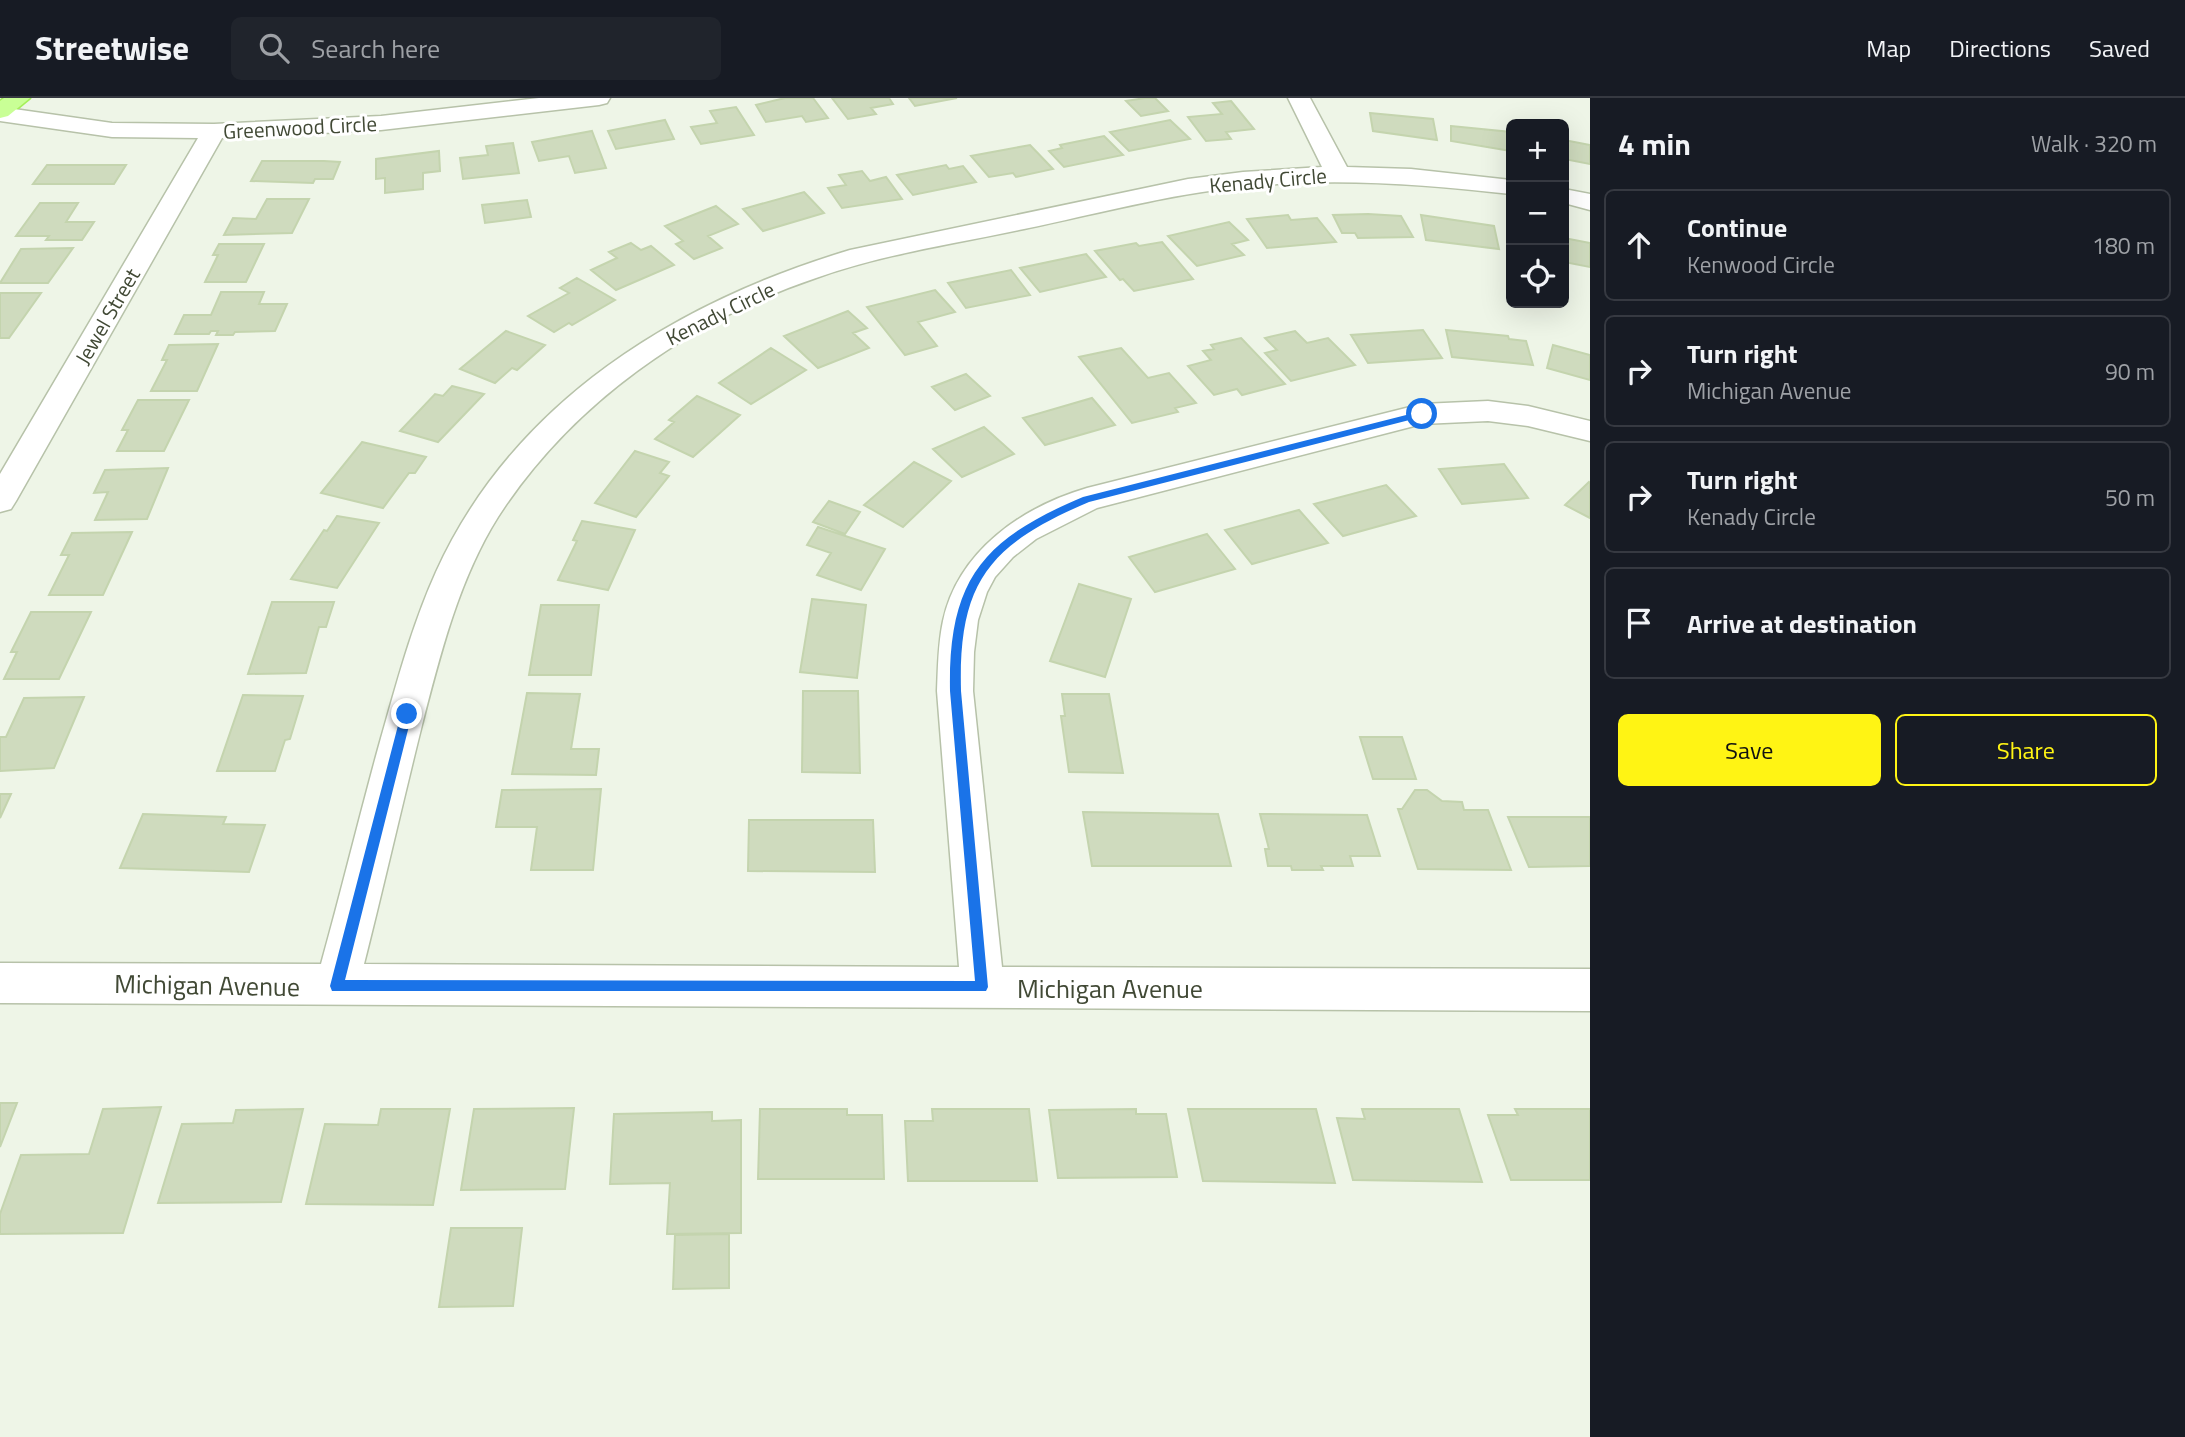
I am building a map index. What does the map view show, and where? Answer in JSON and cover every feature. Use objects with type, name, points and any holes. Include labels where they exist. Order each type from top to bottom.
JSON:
[{"type":"main road","points":[[0,112],[19,98]]},
{"type":"street","name":"Greenwood Circle","points":[[0,112],[112,130],[214,131],[381,123],[599,98]]},
{"type":"street","points":[[1299,98],[1338,174]]},
{"type":"street","name":"Jewel Street","points":[[0,501],[214,131]]},
{"type":"street","name":"Kenady Circle","points":[[337,986],[426,646],[465,547],[510,474],[582,401],[660,343],[760,291],[857,256],[1169,191],[1242,179],[1338,174],[1429,178],[1506,186]]},
{"type":"street","points":[[1569,198],[1590,202]]},
{"type":"street","points":[[982,987],[955,691],[955,653],[958,622],[969,592],[988,561],[1012,537],[1046,516],[1087,499],[1422,414],[1488,411],[1528,415],[1590,431]]},
{"type":"street","name":"Michigan Avenue","points":[[0,983],[1590,990]]},
{"type":"building","points":[[785,98],[813,98],[828,118],[806,122],[802,116],[766,122],[756,105]]},
{"type":"building","points":[[832,98],[889,98],[893,104],[871,108],[876,114],[848,119]]},
{"type":"building","points":[[909,98],[957,98],[915,106]]},
{"type":"building","points":[[1155,98],[1168,111],[1141,116],[1126,101]]},
{"type":"building","points":[[1231,101],[1254,129],[1226,132],[1231,139],[1206,141],[1188,117],[1222,114],[1213,103]]},
{"type":"building","points":[[736,107],[754,135],[701,144],[691,127],[717,123],[710,111]]},
{"type":"building","points":[[1370,113],[1433,119],[1437,140],[1373,131]]},
{"type":"building","points":[[665,120],[674,139],[616,149],[608,131]]},
{"type":"building","points":[[1170,120],[1190,139],[1129,151],[1110,132]]},
{"type":"building","points":[[1451,126],[1506,132],[1506,150],[1451,141]]},
{"type":"building","points":[[592,131],[606,168],[575,173],[569,156],[539,161],[532,142]]},
{"type":"building","points":[[1104,136],[1123,155],[1064,167],[1049,151],[1062,148],[1060,145]]},
{"type":"building","points":[[1569,141],[1590,145],[1590,164],[1569,160]]},
{"type":"building","points":[[513,143],[519,173],[463,179],[460,158],[488,155],[486,146]]},
{"type":"building","points":[[1030,145],[1053,169],[1016,177],[1013,173],[989,177],[971,156]]},
{"type":"building","points":[[439,151],[440,171],[423,173],[423,189],[385,193],[385,178],[376,179],[376,159]]},
{"type":"building","points":[[262,161],[340,162],[333,179],[315,179],[313,183],[251,181]]},
{"type":"building","points":[[47,165],[126,165],[114,184],[33,184]]},
{"type":"building","points":[[946,165],[949,169],[963,166],[976,182],[913,195],[897,175]]},
{"type":"building","points":[[862,171],[870,181],[886,177],[902,199],[842,208],[828,188],[846,185],[839,175]]},
{"type":"building","points":[[804,192],[824,213],[763,231],[743,209]]},
{"type":"building","points":[[267,199],[309,199],[292,233],[224,235],[233,218],[256,219]]},
{"type":"building","points":[[527,200],[531,217],[485,223],[482,205]]},
{"type":"building","points":[[40,203],[78,203],[66,222],[94,222],[82,240],[46,240],[49,236],[16,236]]},
{"type":"building","points":[[716,206],[738,224],[708,236],[722,248],[694,259],[676,244],[683,241],[665,226]]},
{"type":"building","points":[[1288,215],[1291,220],[1317,218],[1336,242],[1267,248],[1247,219]]},
{"type":"building","points":[[1333,215],[1401,216],[1413,237],[1358,238],[1355,233],[1342,233]]},
{"type":"building","points":[[1421,215],[1494,226],[1499,249],[1426,240]]},
{"type":"building","points":[[1229,222],[1248,240],[1232,244],[1244,255],[1197,266],[1168,236]]},
{"type":"building","points":[[1569,239],[1590,243],[1590,267],[1569,263]]},
{"type":"building","points":[[1162,242],[1193,279],[1134,291],[1123,279],[1120,280],[1095,251],[1136,243],[1139,246]]},
{"type":"building","points":[[631,243],[641,250],[651,246],[674,265],[616,290],[591,270],[617,258],[609,252]]},
{"type":"building","points":[[219,244],[264,244],[246,282],[205,282],[218,255],[213,255]]},
{"type":"building","points":[[73,248],[48,283],[0,283],[21,249]]},
{"type":"building","points":[[1086,254],[1106,277],[1040,292],[1020,268]]},
{"type":"building","points":[[1011,270],[1030,295],[966,308],[948,283]]},
{"type":"building","points":[[577,278],[615,300],[572,325],[569,323],[554,332],[528,316],[569,293],[560,288]]},
{"type":"building","points":[[935,290],[955,312],[918,322],[937,346],[905,355],[867,307]]},
{"type":"building","points":[[221,292],[264,292],[259,304],[287,304],[275,331],[235,332],[233,335],[216,335],[218,331],[211,331],[209,334],[175,334],[184,315],[211,315]]},
{"type":"building","points":[[0,293],[41,293],[9,338],[0,338]]},
{"type":"building","points":[[848,311],[867,328],[853,333],[869,348],[818,368],[784,336]]},
{"type":"building","points":[[1423,330],[1442,358],[1368,363],[1351,335]]},
{"type":"building","points":[[1446,330],[1508,336],[1509,339],[1526,341],[1533,365],[1452,357]]},
{"type":"building","points":[[506,331],[545,345],[517,370],[512,368],[495,383],[460,369]]},
{"type":"building","points":[[1295,331],[1307,343],[1328,338],[1355,365],[1291,381],[1265,353],[1277,350],[1265,338]]},
{"type":"building","points":[[1241,338],[1285,384],[1242,395],[1237,389],[1214,395],[1188,366],[1211,360],[1203,351],[1214,349],[1211,345]]},
{"type":"building","points":[[218,344],[197,391],[151,391],[167,360],[162,360],[169,345]]},
{"type":"building","points":[[1553,345],[1590,355],[1590,380],[1547,368]]},
{"type":"building","points":[[771,348],[806,370],[751,404],[719,383]]},
{"type":"building","points":[[1121,348],[1148,378],[1169,373],[1196,403],[1175,408],[1178,412],[1132,423],[1079,357]]},
{"type":"building","points":[[966,374],[990,396],[955,410],[932,387]]},
{"type":"building","points":[[452,386],[484,394],[438,442],[400,431],[435,394],[443,396]]},
{"type":"building","points":[[697,396],[740,415],[693,457],[655,439],[674,422],[669,420]]},
{"type":"building","points":[[1092,398],[1115,425],[1045,445],[1023,418]]},
{"type":"building","points":[[138,400],[189,400],[164,451],[117,451],[128,430],[122,430]]},
{"type":"building","points":[[984,427],[1014,454],[962,477],[933,449]]},
{"type":"building","points":[[362,442],[426,457],[415,473],[409,473],[383,508],[321,493]]},
{"type":"building","points":[[635,451],[669,462],[660,473],[669,476],[636,517],[595,503]]},
{"type":"building","points":[[914,462],[951,481],[903,527],[864,505]]},
{"type":"building","points":[[1504,464],[1528,498],[1462,504],[1439,469]]},
{"type":"building","points":[[168,468],[147,519],[95,520],[108,492],[94,493],[105,470]]},
{"type":"building","points":[[1590,483],[1590,518],[1565,505]]},
{"type":"building","points":[[1386,485],[1416,516],[1343,536],[1314,504]]},
{"type":"building","points":[[829,501],[860,512],[845,534],[813,522]]},
{"type":"building","points":[[1299,510],[1328,543],[1252,564],[1225,530]]},
{"type":"building","points":[[337,516],[379,523],[337,588],[291,579],[324,530],[327,531]]},
{"type":"building","points":[[582,521],[635,530],[608,590],[558,580],[577,541],[573,540]]},
{"type":"building","points":[[818,527],[885,549],[861,590],[817,575],[831,553],[807,545]]},
{"type":"building","points":[[132,532],[103,595],[49,595],[69,555],[61,555],[72,533]]},
{"type":"building","points":[[1207,534],[1235,569],[1155,592],[1129,557]]},
{"type":"building","points":[[1079,584],[1131,599],[1105,677],[1050,661]]},
{"type":"building","points":[[812,599],[866,605],[857,678],[800,672]]},
{"type":"building","points":[[272,602],[334,602],[326,627],[319,627],[306,673],[248,674]]},
{"type":"building","points":[[541,605],[599,605],[591,675],[529,675]]},
{"type":"building","points":[[31,612],[91,612],[59,679],[4,679],[17,652],[11,652]]},
{"type":"building","points":[[803,691],[858,691],[860,773],[802,772]]},
{"type":"building","points":[[527,693],[580,694],[571,749],[599,749],[596,775],[512,774]]},
{"type":"building","points":[[1062,694],[1109,694],[1123,773],[1069,772],[1061,716],[1065,716]]},
{"type":"building","points":[[243,695],[303,696],[290,739],[285,740],[275,771],[217,771]]},
{"type":"building","points":[[84,697],[54,768],[0,771],[0,737],[6,737],[24,698]]},
{"type":"building","points":[[1360,737],[1402,737],[1416,779],[1373,779]]},
{"type":"building","points":[[601,789],[593,870],[531,870],[537,827],[496,827],[502,790]]},
{"type":"building","points":[[1415,790],[1427,790],[1442,801],[1462,802],[1464,810],[1488,810],[1511,870],[1418,869],[1398,809],[1402,809]]},
{"type":"building","points":[[0,794],[11,794],[0,818]]},
{"type":"building","points":[[1083,812],[1218,814],[1231,866],[1092,866]]},
{"type":"building","points":[[143,814],[226,817],[223,824],[265,825],[249,872],[120,868]]},
{"type":"building","points":[[1260,814],[1367,815],[1380,856],[1350,856],[1353,866],[1321,866],[1323,870],[1292,870],[1291,866],[1268,866],[1265,849],[1269,849]]},
{"type":"building","points":[[1508,817],[1590,817],[1590,866],[1529,867]]},
{"type":"building","points":[[749,820],[873,820],[875,872],[748,871]]},
{"type":"building","points":[[0,1103],[17,1103],[0,1147]]},
{"type":"building","points":[[161,1107],[123,1233],[0,1234],[0,1214],[21,1155],[89,1154],[103,1109]]},
{"type":"building","points":[[574,1108],[565,1189],[461,1190],[474,1109]]},
{"type":"building","points":[[303,1109],[281,1202],[158,1203],[182,1124],[233,1123],[236,1110]]},
{"type":"building","points":[[381,1109],[450,1109],[433,1205],[306,1204],[325,1124],[378,1125]]},
{"type":"building","points":[[760,1109],[847,1109],[847,1115],[882,1115],[884,1179],[758,1179]]},
{"type":"building","points":[[932,1109],[1029,1109],[1037,1181],[908,1181],[905,1121],[933,1121]]},
{"type":"building","points":[[1136,1109],[1136,1114],[1166,1114],[1177,1177],[1058,1178],[1049,1110]]},
{"type":"building","points":[[1188,1109],[1316,1109],[1335,1183],[1203,1181]]},
{"type":"building","points":[[1362,1109],[1459,1109],[1482,1182],[1353,1180],[1337,1118],[1365,1119]]},
{"type":"building","points":[[1515,1109],[1590,1109],[1590,1180],[1511,1180],[1488,1115],[1518,1115]]},
{"type":"building","points":[[712,1112],[712,1121],[741,1120],[741,1233],[667,1234],[670,1183],[610,1184],[614,1114]]},
{"type":"building","points":[[451,1228],[522,1228],[513,1306],[439,1307]]},
{"type":"building","points":[[729,1234],[729,1288],[673,1289],[675,1235]]},
{"type":"route","points":[[407,714],[337,986],[982,987],[955,691],[955,653],[958,622],[969,592],[988,561],[1012,537],[1046,516],[1087,499],[1422,414]]}]
